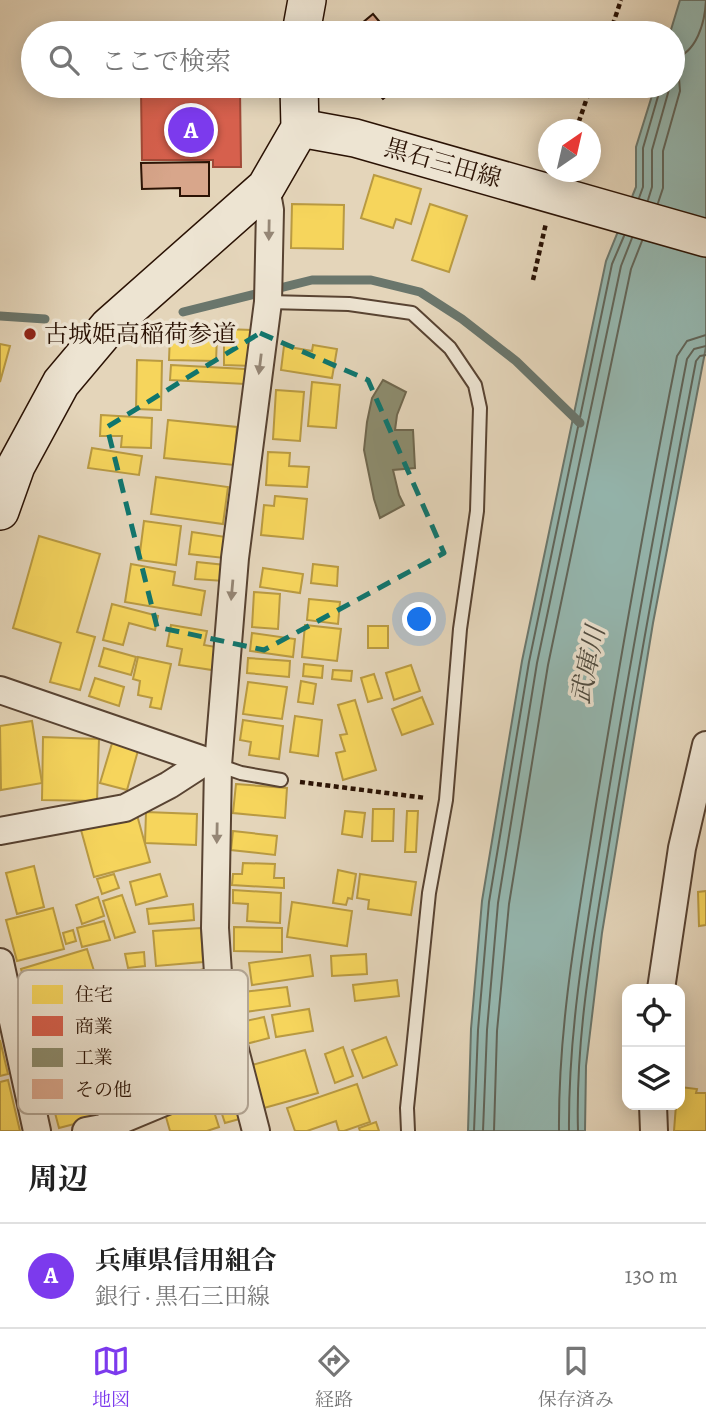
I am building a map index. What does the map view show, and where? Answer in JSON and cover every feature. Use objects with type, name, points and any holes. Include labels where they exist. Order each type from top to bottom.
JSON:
[{"type":"street","points":[[304,21],[307,0]]},
{"type":"street","points":[[0,511],[16,466],[61,383],[109,326],[267,187],[300,128],[299,98]]},
{"type":"street","name":"黒石三田線","points":[[300,128],[355,138],[706,238]]},
{"type":"street","points":[[218,970],[212,763],[268,291],[270,210],[267,187]]},
{"type":"street","points":[[0,690],[212,763]]},
{"type":"street","points":[[662,984],[682,848],[706,745]]},
{"type":"street","points":[[0,831],[125,808],[212,763]]},
{"type":"street","points":[[0,962],[18,1044]]},
{"type":"street","points":[[248,1103],[256,1131]]},
{"type":"street","points":[[653,1110],[654,1131]]},
{"type":"street","points":[[86,1131],[102,1128],[136,1114]]},
{"type":"lane","points":[[268,291],[412,313],[450,348],[475,385],[480,408],[477,511],[460,629],[446,800],[429,893],[407,1108],[408,1131]]},
{"type":"lane","points":[[212,763],[241,773],[281,780]]},
{"type":"path","points":[[614,21],[621,0]]},
{"type":"path","points":[[580,119],[587,98]]},
{"type":"path","points":[[533,280],[563,198]]},
{"type":"path","points":[[281,780],[446,800]]},
{"type":"highlighted area","points":[[260,333],[368,380],[444,553],[264,650],[157,627],[107,427]]},
{"type":"water","name":"武庫川","points":[[680,0],[706,0],[706,347],[653,623],[602,933],[586,1066],[585,1131],[468,1131],[471,1029],[482,901],[522,661],[606,261],[636,187],[636,147],[651,98],[685,98],[685,21],[674,21]]},
{"type":"building: 住宅","points":[[374,175],[421,189],[411,224],[396,219],[393,228],[361,218]]},
{"type":"building: 住宅","points":[[292,204],[344,205],[343,249],[291,248]]},
{"type":"building: 住宅","points":[[430,204],[467,216],[449,272],[412,260]]},
{"type":"building: 住宅","points":[[224,329],[252,330],[252,366],[224,365]]},
{"type":"building: 住宅","points":[[170,335],[217,337],[216,361],[169,360]]},
{"type":"building: 住宅","points":[[0,344],[10,346],[0,382]]},
{"type":"building: 住宅","points":[[313,345],[337,349],[332,378],[281,370],[284,346],[312,351]]},
{"type":"building: 住宅","points":[[137,360],[162,361],[161,410],[136,409]]},
{"type":"building: 住宅","points":[[171,365],[245,369],[245,384],[170,380]]},
{"type":"building: 住宅","points":[[312,382],[340,385],[336,428],[308,426]]},
{"type":"building: 住宅","points":[[276,390],[304,392],[300,441],[273,439]]},
{"type":"building: 住宅","points":[[101,415],[152,418],[151,448],[121,447],[122,436],[100,436]]},
{"type":"building: 住宅","points":[[168,420],[237,427],[234,465],[164,458]]},
{"type":"building: 住宅","points":[[92,448],[142,456],[139,475],[88,468]]},
{"type":"building: 住宅","points":[[268,452],[290,453],[289,466],[309,467],[307,487],[266,485]]},
{"type":"building: 住宅","points":[[156,477],[228,487],[223,524],[151,514]]},
{"type":"building: 住宅","points":[[275,496],[307,499],[303,539],[261,535],[264,505],[274,506]]},
{"type":"building: 住宅","points":[[144,521],[181,526],[176,565],[139,560]]},
{"type":"building: 住宅","points":[[192,532],[226,537],[224,558],[189,554]]},
{"type":"building: 住宅","points":[[39,536],[100,554],[77,632],[95,637],[80,690],[50,682],[61,643],[13,628]]},
{"type":"building: 住宅","points":[[197,562],[225,565],[224,581],[195,579]]},
{"type":"building: 住宅","points":[[131,564],[175,572],[173,585],[205,591],[201,615],[125,602]]},
{"type":"building: 住宅","points":[[313,564],[338,567],[337,586],[311,583]]},
{"type":"building: 住宅","points":[[263,568],[303,574],[300,593],[260,587]]},
{"type":"building: 住宅","points":[[254,592],[280,594],[278,629],[252,627]]},
{"type":"building: 住宅","points":[[309,599],[340,602],[338,624],[307,620]]},
{"type":"building: 住宅","points":[[112,604],[158,616],[155,630],[129,623],[123,645],[103,640]]},
{"type":"building: 住宅","points":[[171,625],[207,631],[204,645],[216,647],[212,670],[179,665],[182,649],[167,646]]},
{"type":"building: 住宅","points":[[305,625],[341,629],[337,661],[302,657]]},
{"type":"building: 住宅","points":[[368,626],[388,626],[388,648],[368,648]]},
{"type":"building: 住宅","points":[[252,633],[295,639],[293,657],[250,651]]},
{"type":"building: 住宅","points":[[104,648],[136,657],[131,675],[99,666]]},
{"type":"building: 住宅","points":[[138,657],[171,664],[161,709],[150,707],[152,698],[138,695],[140,681],[133,679]]},
{"type":"building: 住宅","points":[[248,658],[290,661],[289,677],[247,673]]},
{"type":"building: 住宅","points":[[304,664],[323,666],[322,678],[303,676]]},
{"type":"building: 住宅","points":[[411,665],[420,691],[394,700],[386,673]]},
{"type":"building: 住宅","points":[[333,670],[352,671],[351,681],[332,679]]},
{"type":"building: 住宅","points":[[374,674],[382,698],[368,702],[361,678]]},
{"type":"building: 住宅","points":[[95,678],[124,687],[119,706],[89,696]]},
{"type":"building: 住宅","points":[[301,681],[316,684],[313,704],[298,702]]},
{"type":"building: 住宅","points":[[248,682],[287,687],[282,719],[243,714]]},
{"type":"building: 住宅","points":[[422,697],[433,724],[402,735],[392,709]]},
{"type":"building: 住宅","points":[[355,700],[376,770],[343,780],[336,753],[345,751],[340,735],[347,734],[338,705]]},
{"type":"building: 住宅","points":[[295,716],[322,720],[318,756],[290,752]]},
{"type":"building: 住宅","points":[[243,720],[283,726],[279,759],[249,755],[251,742],[240,740]]},
{"type":"building: 住宅","points":[[32,721],[42,783],[1,790],[0,726]]},
{"type":"building: 住宅","points":[[43,737],[99,739],[97,801],[42,800]]},
{"type":"building: 住宅","points":[[113,740],[139,747],[127,790],[100,783]]},
{"type":"building: 住宅","points":[[236,784],[287,788],[285,818],[233,813]]},
{"type":"building: 住宅","points":[[373,809],[394,809],[393,841],[372,841]]},
{"type":"building: 住宅","points":[[345,811],[365,813],[362,837],[342,834]]},
{"type":"building: 住宅","points":[[407,811],[418,811],[416,852],[405,852]]},
{"type":"building: 住宅","points":[[146,812],[197,814],[196,845],[145,843]]},
{"type":"building: 住宅","points":[[137,815],[150,862],[94,877],[81,830]]},
{"type":"building: 住宅","points":[[233,831],[277,836],[275,855],[231,850]]},
{"type":"building: 住宅","points":[[243,863],[275,864],[274,878],[284,878],[284,888],[232,885],[233,874],[242,874]]},
{"type":"building: 住宅","points":[[34,866],[44,907],[17,914],[6,873]]},
{"type":"building: 住宅","points":[[338,870],[356,874],[352,899],[348,898],[346,905],[333,903]]},
{"type":"building: 住宅","points":[[114,874],[119,888],[102,894],[97,879]]},
{"type":"building: 住宅","points":[[160,874],[167,896],[136,905],[130,882]]},
{"type":"building: 住宅","points":[[360,874],[416,882],[411,915],[368,909],[369,900],[357,898]]},
{"type":"building: 住宅","points":[[233,890],[281,893],[280,923],[247,921],[248,904],[233,903]]},
{"type":"building: 住宅","points":[[706,891],[706,925],[699,926],[698,892]]},
{"type":"building: 住宅","points":[[122,895],[135,932],[115,938],[103,901]]},
{"type":"building: 住宅","points":[[98,897],[104,916],[82,924],[76,905]]},
{"type":"building: 住宅","points":[[292,902],[352,911],[347,946],[287,937]]},
{"type":"building: 住宅","points":[[193,904],[194,920],[149,924],[147,909]]},
{"type":"building: 住宅","points":[[53,908],[64,949],[17,961],[6,920]]},
{"type":"building: 住宅","points":[[104,921],[110,940],[82,947],[77,928]]},
{"type":"building: 住宅","points":[[234,927],[282,928],[282,952],[234,951]]},
{"type":"building: 住宅","points":[[201,928],[203,962],[156,966],[153,931]]},
{"type":"building: 住宅","points":[[73,930],[76,941],[66,944],[63,933]]},
{"type":"building: 住宅","points":[[87,949],[94,970],[21,970]]},
{"type":"building: 住宅","points":[[144,952],[145,966],[128,968],[125,954]]},
{"type":"building: 住宅","points":[[366,954],[367,974],[332,976],[331,956]]},
{"type":"building: 住宅","points":[[310,955],[313,976],[252,985],[249,963]]},
{"type":"building: 住宅","points":[[397,980],[399,996],[355,1001],[353,985]]},
{"type":"building: 住宅","points":[[287,987],[290,1006],[248,1012],[248,991]]},
{"type":"building: 住宅","points":[[309,1009],[313,1031],[276,1037],[272,1015]]},
{"type":"building: 住宅","points":[[264,1017],[269,1038],[248,1043],[248,1020]]},
{"type":"building: 住宅","points":[[386,1037],[397,1065],[363,1078],[352,1050]]},
{"type":"building: 住宅","points":[[0,1040],[8,1074],[0,1076]]},
{"type":"building: 住宅","points":[[343,1047],[353,1076],[335,1083],[325,1054]]},
{"type":"building: 住宅","points":[[305,1050],[318,1093],[264,1108],[252,1065]]},
{"type":"building: 住宅","points":[[8,1080],[20,1131],[0,1131],[0,1082]]},
{"type":"building: 住宅","points":[[357,1084],[370,1122],[344,1131],[339,1131],[336,1121],[307,1131],[295,1131],[287,1108]]},
{"type":"building: 住宅","points":[[685,1088],[697,1089],[696,1093],[706,1093],[706,1131],[674,1131],[676,1110],[685,1110]]},
{"type":"building: 住宅","points":[[55,1114],[104,1114],[105,1116],[59,1128]]},
{"type":"building: 住宅","points":[[165,1114],[215,1114],[219,1127],[207,1131],[170,1131]]},
{"type":"building: 住宅","points":[[222,1114],[242,1114],[243,1118],[225,1123]]},
{"type":"building: 住宅","points":[[376,1122],[379,1131],[360,1131],[359,1128]]},
{"type":"building: 商業","points":[[141,98],[240,98],[241,167],[213,167],[213,160],[142,160]]},
{"type":"building: 工業","points":[[383,380],[406,392],[397,415],[395,430],[413,430],[415,468],[393,470],[404,505],[380,518],[364,450],[372,398]]},
{"type":"building: その他","points":[[373,14],[379,21],[365,21]]},
{"type":"building: その他","points":[[209,162],[209,196],[180,196],[180,188],[142,189],[141,163]]},
{"type":"waterway","points":[[183,312],[312,280],[371,280],[420,292],[462,319],[516,361],[580,423]]},
{"type":"waterway","points":[[0,316],[45,319]]},
{"type":"place","name":"兵庫県信用組合","points":[[191,130]]},
{"type":"place","name":"古城姫高稲荷参道","points":[[30,334]]}]
